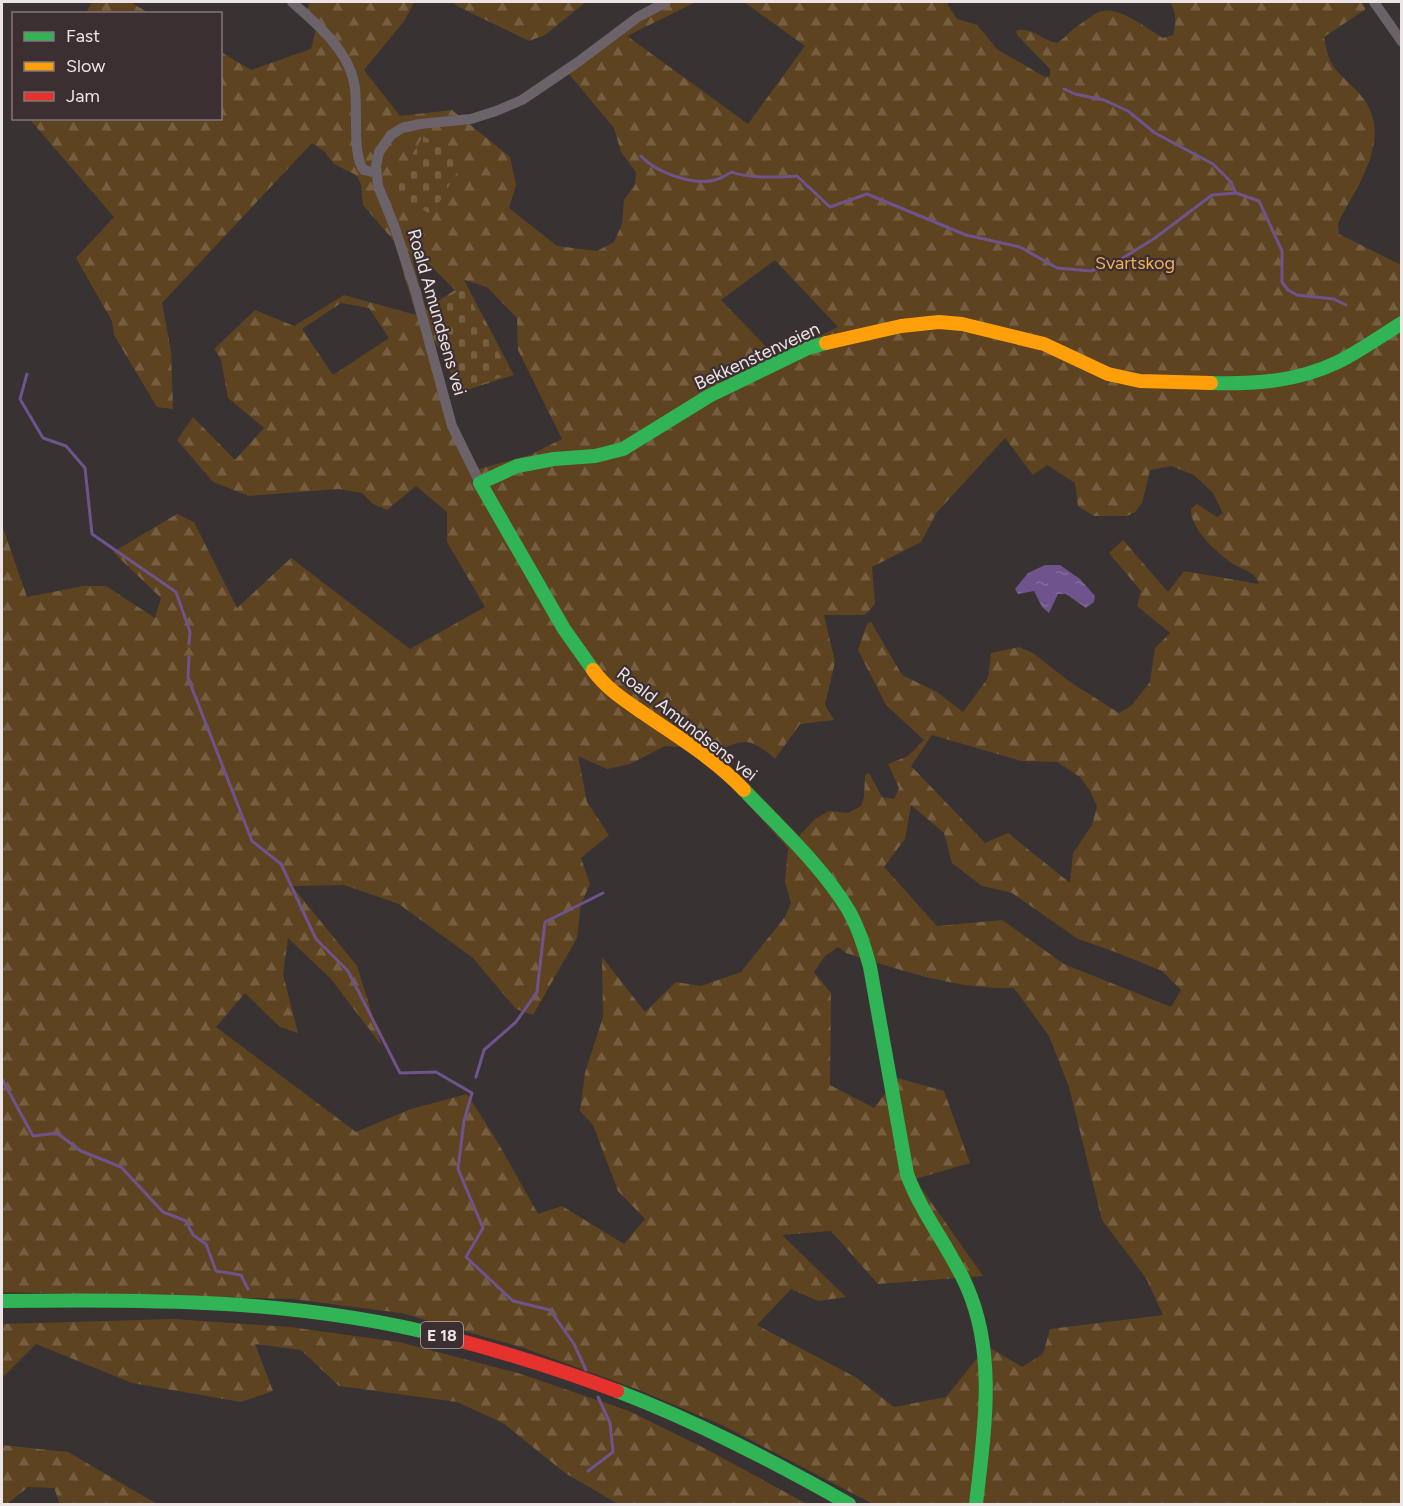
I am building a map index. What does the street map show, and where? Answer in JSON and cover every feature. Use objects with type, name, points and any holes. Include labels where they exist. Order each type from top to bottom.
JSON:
[{"type":"main road","name":"Bekkenstenveien","points":[[480,483],[517,466],[554,459],[595,456],[623,449],[709,396],[808,348],[880,330],[922,323],[950,322],[1044,344],[1108,374],[1128,379],[1256,384],[1293,378],[1338,362],[1401,323]]},
{"type":"main road","name":"Roald Amundsens vei","points":[[480,483],[564,629],[597,676],[620,697],[689,744],[735,780],[823,875],[855,922],[864,943],[871,975],[907,1174],[918,1204],[965,1285],[975,1308],[981,1334],[985,1363],[985,1406],[976,1504]]},
{"type":"main road","name":"E 18","points":[[2,1301],[156,1299],[235,1303],[320,1312],[439,1334],[578,1376],[671,1412],[763,1457],[849,1504]]},
{"type":"main road","name":"E 18","points":[[2,1309],[138,1307],[246,1312],[352,1325],[438,1343],[535,1370],[630,1403],[720,1443],[834,1504]]},
{"type":"street","points":[[292,2],[313,20],[346,60],[354,81],[358,159],[364,170],[376,173]]},
{"type":"street","name":"Roald Amundsens vei","points":[[480,483],[452,426],[415,290],[378,186],[376,173],[379,152],[384,142],[394,132],[420,124],[471,119],[522,100],[638,17],[666,2]]},
{"type":"street","points":[[1374,2],[1401,42]]},
{"type":"green space","points":[[92,2],[130,2],[147,12],[87,12]]},
{"type":"green space","name":"Svartskog","points":[[310,2],[414,2],[405,20],[364,70],[400,116],[452,110],[510,157],[516,185],[509,208],[557,246],[597,251],[614,242],[622,224],[624,200],[635,185],[636,172],[621,152],[614,128],[564,68],[655,2],[696,2],[627,36],[748,124],[805,46],[744,2],[946,2],[957,19],[977,25],[998,50],[1045,77],[1050,76],[1050,69],[1017,35],[1016,31],[1026,30],[1057,43],[1091,16],[1106,10],[1123,14],[1163,38],[1173,35],[1174,30],[1175,14],[1170,2],[1362,2],[1366,9],[1324,37],[1331,61],[1368,106],[1374,123],[1371,157],[1338,223],[1339,234],[1401,265],[1401,1504],[873,1504],[722,1425],[639,1390],[524,1348],[401,1313],[292,1299],[2,1292],[2,525],[27,597],[83,586],[106,586],[155,618],[161,598],[113,552],[177,514],[194,522],[237,608],[291,558],[410,649],[485,607],[447,542],[447,512],[416,486],[387,510],[373,504],[362,493],[339,489],[249,496],[213,482],[177,440],[193,417],[235,460],[264,428],[228,398],[221,359],[214,349],[255,310],[294,326],[344,295],[416,315],[394,241],[363,205],[361,184],[356,175],[334,164],[324,151],[312,143],[162,303],[171,351],[173,409],[157,407],[114,335],[112,321],[76,258],[114,217],[32,122],[32,120],[222,120],[222,53],[251,70],[311,49],[316,29],[304,19]],"holes":[[[422,257],[455,290],[426,309],[412,258]],[[775,260],[838,327],[776,357],[721,300]],[[464,280],[487,287],[517,318],[518,350],[562,439],[530,455],[479,469],[457,430],[432,335],[460,392],[514,375]],[[341,303],[369,308],[389,338],[333,375],[302,329]],[[1005,438],[1033,475],[1047,465],[1075,483],[1078,506],[1094,516],[1127,516],[1135,512],[1142,503],[1150,470],[1171,466],[1194,475],[1213,493],[1223,513],[1217,517],[1197,504],[1191,509],[1195,524],[1212,547],[1233,564],[1252,574],[1259,584],[1184,571],[1168,592],[1123,540],[1109,553],[1141,591],[1137,606],[1170,633],[1155,648],[1150,682],[1131,706],[1119,713],[1070,682],[1033,653],[1019,647],[991,653],[988,678],[963,712],[937,692],[902,675],[871,622],[867,624],[858,650],[886,705],[924,740],[908,756],[888,764],[899,788],[894,799],[882,797],[869,773],[865,775],[864,797],[861,806],[848,813],[829,811],[815,819],[799,836],[749,784],[715,753],[746,742],[753,743],[775,759],[800,724],[834,720],[825,705],[835,662],[824,615],[865,615],[875,604],[872,567],[921,542],[937,512]],[[932,735],[1021,761],[1057,762],[1080,777],[1097,806],[1092,825],[1073,853],[1070,883],[1008,833],[985,843],[911,766]],[[665,746],[681,747],[723,777],[788,848],[785,882],[791,903],[785,917],[741,972],[701,986],[676,982],[645,1012],[602,957],[603,1017],[585,1073],[580,1111],[593,1125],[618,1191],[645,1219],[624,1244],[562,1206],[538,1214],[494,1136],[467,1094],[411,1109],[356,1132],[216,1027],[245,993],[280,1027],[298,1033],[283,974],[288,938],[331,979],[382,1046],[357,966],[292,886],[344,885],[399,904],[473,958],[516,1009],[533,1015],[577,938],[581,904],[590,884],[581,858],[609,835],[587,802],[578,756],[607,769],[630,764]],[[911,805],[944,833],[952,863],[982,886],[1012,893],[1078,939],[1162,971],[1181,990],[1171,1007],[1064,964],[1002,920],[937,926],[884,867],[905,839]],[[838,947],[846,953],[929,978],[971,986],[1014,988],[1049,1036],[1069,1087],[1102,1220],[1146,1278],[1163,1315],[1050,1329],[1043,1354],[1022,1367],[987,1346],[946,1397],[894,1407],[857,1378],[757,1325],[791,1289],[818,1301],[846,1297],[782,1235],[831,1231],[878,1284],[983,1276],[915,1179],[970,1163],[944,1091],[897,1078],[874,1108],[830,1085],[831,993],[814,972],[825,956]]]},
{"type":"green space","points":[[452,2],[586,2],[545,35],[529,41]]},
{"type":"green space","points":[[423,136],[464,160],[432,215],[391,191]]},
{"type":"green space","points":[[464,287],[510,374],[461,391],[426,312]]},
{"type":"green space","points":[[174,1319],[290,1327],[399,1342],[518,1373],[629,1411],[706,1449],[807,1504],[618,1504],[565,1473],[503,1423],[457,1402],[339,1386],[301,1350],[255,1344],[273,1391],[241,1402],[132,1383],[36,1344],[2,1378],[2,1324]]},
{"type":"green space","points":[[2,1445],[68,1452],[157,1504],[60,1504],[54,1488],[28,1487],[7,1504],[2,1504]]},
{"type":"water","points":[[1045,565],[1060,565],[1080,579],[1095,596],[1094,602],[1086,608],[1066,594],[1058,594],[1049,613],[1042,607],[1034,591],[1018,594],[1015,589],[1028,573]]},
{"type":"waterway","points":[[1064,89],[1075,94],[1104,100],[1128,111],[1155,133],[1213,164],[1231,182],[1236,193]]},
{"type":"waterway","points":[[641,156],[665,172],[696,181],[715,180],[732,172],[755,177],[797,176],[830,207],[867,194],[966,235],[1020,247],[1057,268],[1091,271],[1118,261],[1155,238],[1212,195],[1236,193],[1259,201],[1282,251],[1282,282],[1288,290],[1297,295],[1334,299],[1346,305]]},
{"type":"waterway","points":[[27,374],[20,399],[43,438],[66,446],[85,468],[92,534],[176,592],[190,632],[189,644]]},
{"type":"waterway","points":[[189,657],[188,678],[252,841],[281,864],[316,939],[348,971],[400,1073],[436,1072],[472,1093],[464,1121],[458,1169],[483,1228],[466,1257],[513,1301],[550,1310],[574,1344],[586,1370]]},
{"type":"waterway","points":[[476,1077],[484,1050],[516,1022],[537,992],[545,922],[603,893]]},
{"type":"waterway","points":[[2,1079],[33,1136],[57,1133],[81,1151],[121,1167],[163,1212],[186,1221],[193,1235],[206,1244],[216,1271],[241,1275],[248,1289]]},
{"type":"waterway","points":[[588,1471],[613,1452],[610,1423],[598,1397]]},
{"type":"traffic: fast","points":[[1211,383],[1260,382],[1307,374],[1346,358],[1402,323]]},
{"type":"traffic: fast","points":[[593,670],[564,629],[480,483],[517,466],[554,459],[595,456],[623,449],[709,396],[808,348],[826,343]]},
{"type":"traffic: fast","points":[[744,790],[827,879],[849,911],[864,946],[870,967],[907,1174],[920,1203],[967,1287],[982,1340],[986,1394],[985,1422],[976,1504]]},
{"type":"traffic: fast","points":[[2,1301],[169,1301],[281,1308],[391,1324],[446,1337]]},
{"type":"traffic: fast","points":[[617,1391],[735,1443],[849,1504]]},
{"type":"traffic: slow","points":[[826,343],[901,326],[939,322],[962,324],[1044,344],[1108,374],[1140,381],[1211,383]]},
{"type":"traffic: slow","points":[[593,670],[619,696],[711,760],[744,790]]},
{"type":"traffic: jam","points":[[446,1337],[532,1362],[617,1391]]}]
